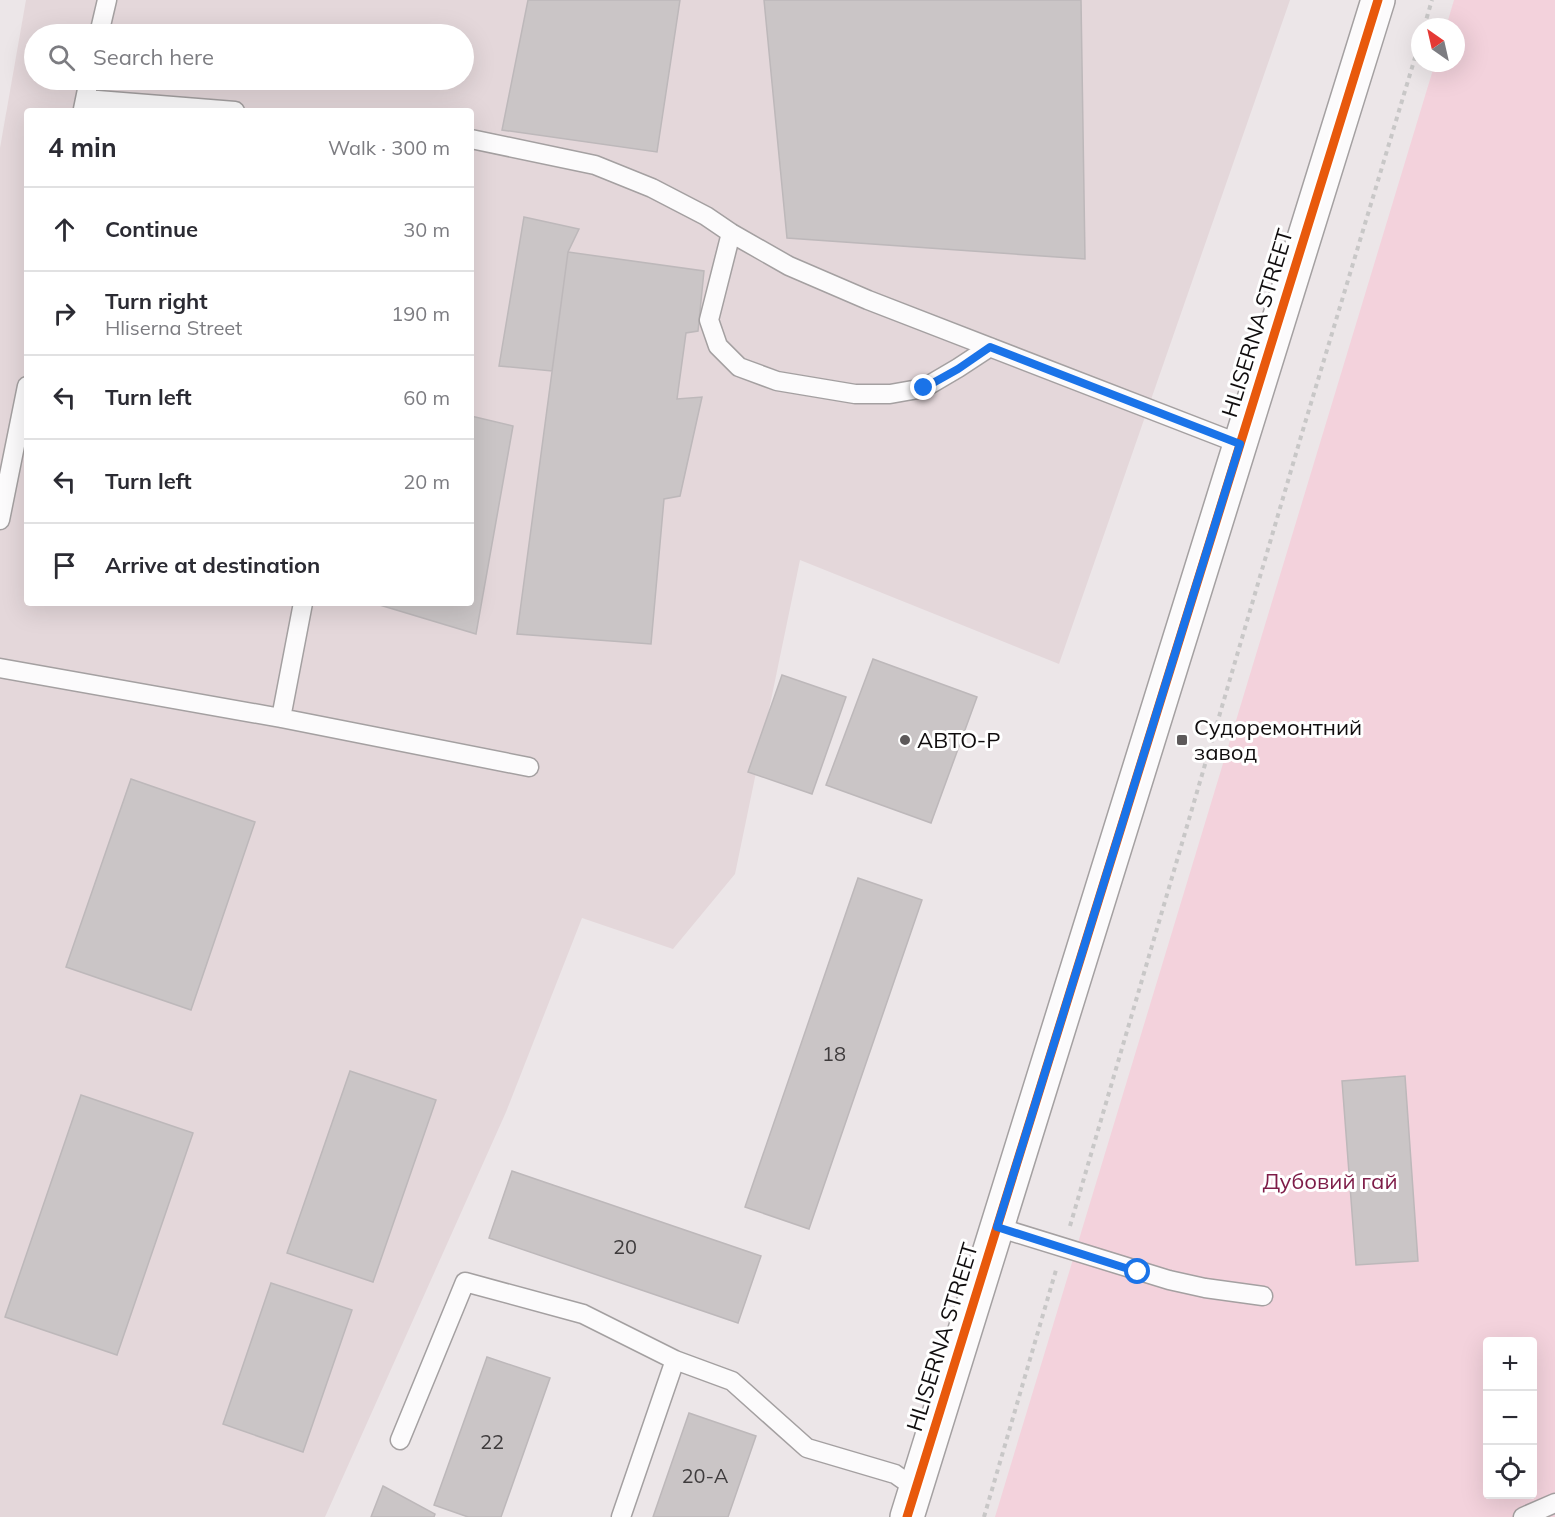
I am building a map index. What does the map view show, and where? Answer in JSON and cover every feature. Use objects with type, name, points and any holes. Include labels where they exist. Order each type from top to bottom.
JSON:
[{"type":"street","name":"HLISERNA STREET","points":[[911,1503],[1378,0]]},
{"type":"lane","points":[[101,24],[107,0]]},
{"type":"lane","points":[[87,90],[84,105],[160,108]]},
{"type":"lane","points":[[474,140],[595,165],[652,189],[706,216],[789,266],[868,300],[1240,444]]},
{"type":"lane","points":[[731,233],[709,320],[718,346],[739,367],[777,381],[855,394],[890,394],[924,388],[958,369],[990,347]]},
{"type":"lane","points":[[0,520],[24,401]]},
{"type":"lane","points":[[281,718],[302,606]]},
{"type":"lane","points":[[0,668],[281,718],[530,767]]},
{"type":"lane","points":[[997,1227],[1169,1280],[1205,1288],[1263,1296]]},
{"type":"lane","points":[[400,1440],[465,1282],[583,1314],[675,1360],[732,1381],[807,1448],[895,1474],[911,1503]]},
{"type":"lane","points":[[621,1517],[675,1360]]},
{"type":"lane","points":[[1523,1517],[1555,1503]]},
{"type":"path","points":[[1427,18],[1432,0]]},
{"type":"path","points":[[1068,1232],[1302,433],[1411,71]]},
{"type":"path","points":[[984,1517],[1058,1266]]},
{"type":"shaded area","points":[[26,0],[1290,0],[1059,664],[800,560],[735,874],[673,949],[582,918],[506,1112],[325,1517],[0,1517],[0,148]]},
{"type":"green space","name":"Дубовий гай","points":[[1454,0],[1555,0],[1555,1517],[995,1517],[1432,72],[1465,72],[1465,18],[1449,18]]},
{"type":"building","points":[[528,0],[680,0],[657,152],[502,130]]},
{"type":"building","points":[[764,0],[1081,0],[1085,259],[787,238]]},
{"type":"building","points":[[524,217],[579,229],[568,252],[552,371],[499,366]]},
{"type":"building","points":[[568,252],[704,271],[698,331],[686,333],[677,399],[702,397],[680,496],[664,499],[651,644],[517,634]]},
{"type":"building","points":[[474,417],[513,426],[476,634],[383,606],[474,606]]},
{"type":"building","points":[[873,659],[977,697],[931,823],[826,785]]},
{"type":"building","points":[[782,675],[846,697],[812,794],[748,772]]},
{"type":"building","points":[[131,779],[255,822],[191,1010],[66,967]]},
{"type":"building","points":[[858,878],[922,900],[809,1229],[745,1207]]},
{"type":"building","points":[[350,1071],[436,1100],[373,1282],[287,1253]]},
{"type":"building","points":[[1405,1076],[1418,1261],[1356,1265],[1342,1081]]},
{"type":"building","points":[[81,1095],[193,1133],[117,1355],[5,1317]]},
{"type":"building","points":[[512,1171],[761,1256],[738,1323],[489,1238]]},
{"type":"building","points":[[271,1283],[352,1310],[303,1452],[223,1424]]},
{"type":"building","points":[[487,1357],[550,1378],[501,1517],[468,1517],[434,1505]]},
{"type":"building","points":[[689,1413],[756,1436],[728,1517],[653,1517]]},
{"type":"building","points":[[383,1486],[435,1514],[434,1517],[371,1517]]},
{"type":"cycle path","points":[[907,1517],[1378,0]]},
{"type":"place","name":"АВТО-Р","points":[[905,740]]},
{"type":"place","name":"Судоремонтний завод","points":[[1182,740]]},
{"type":"route","points":[[924,388],[958,369],[990,347],[1240,444],[997,1227],[1138,1272]]}]
